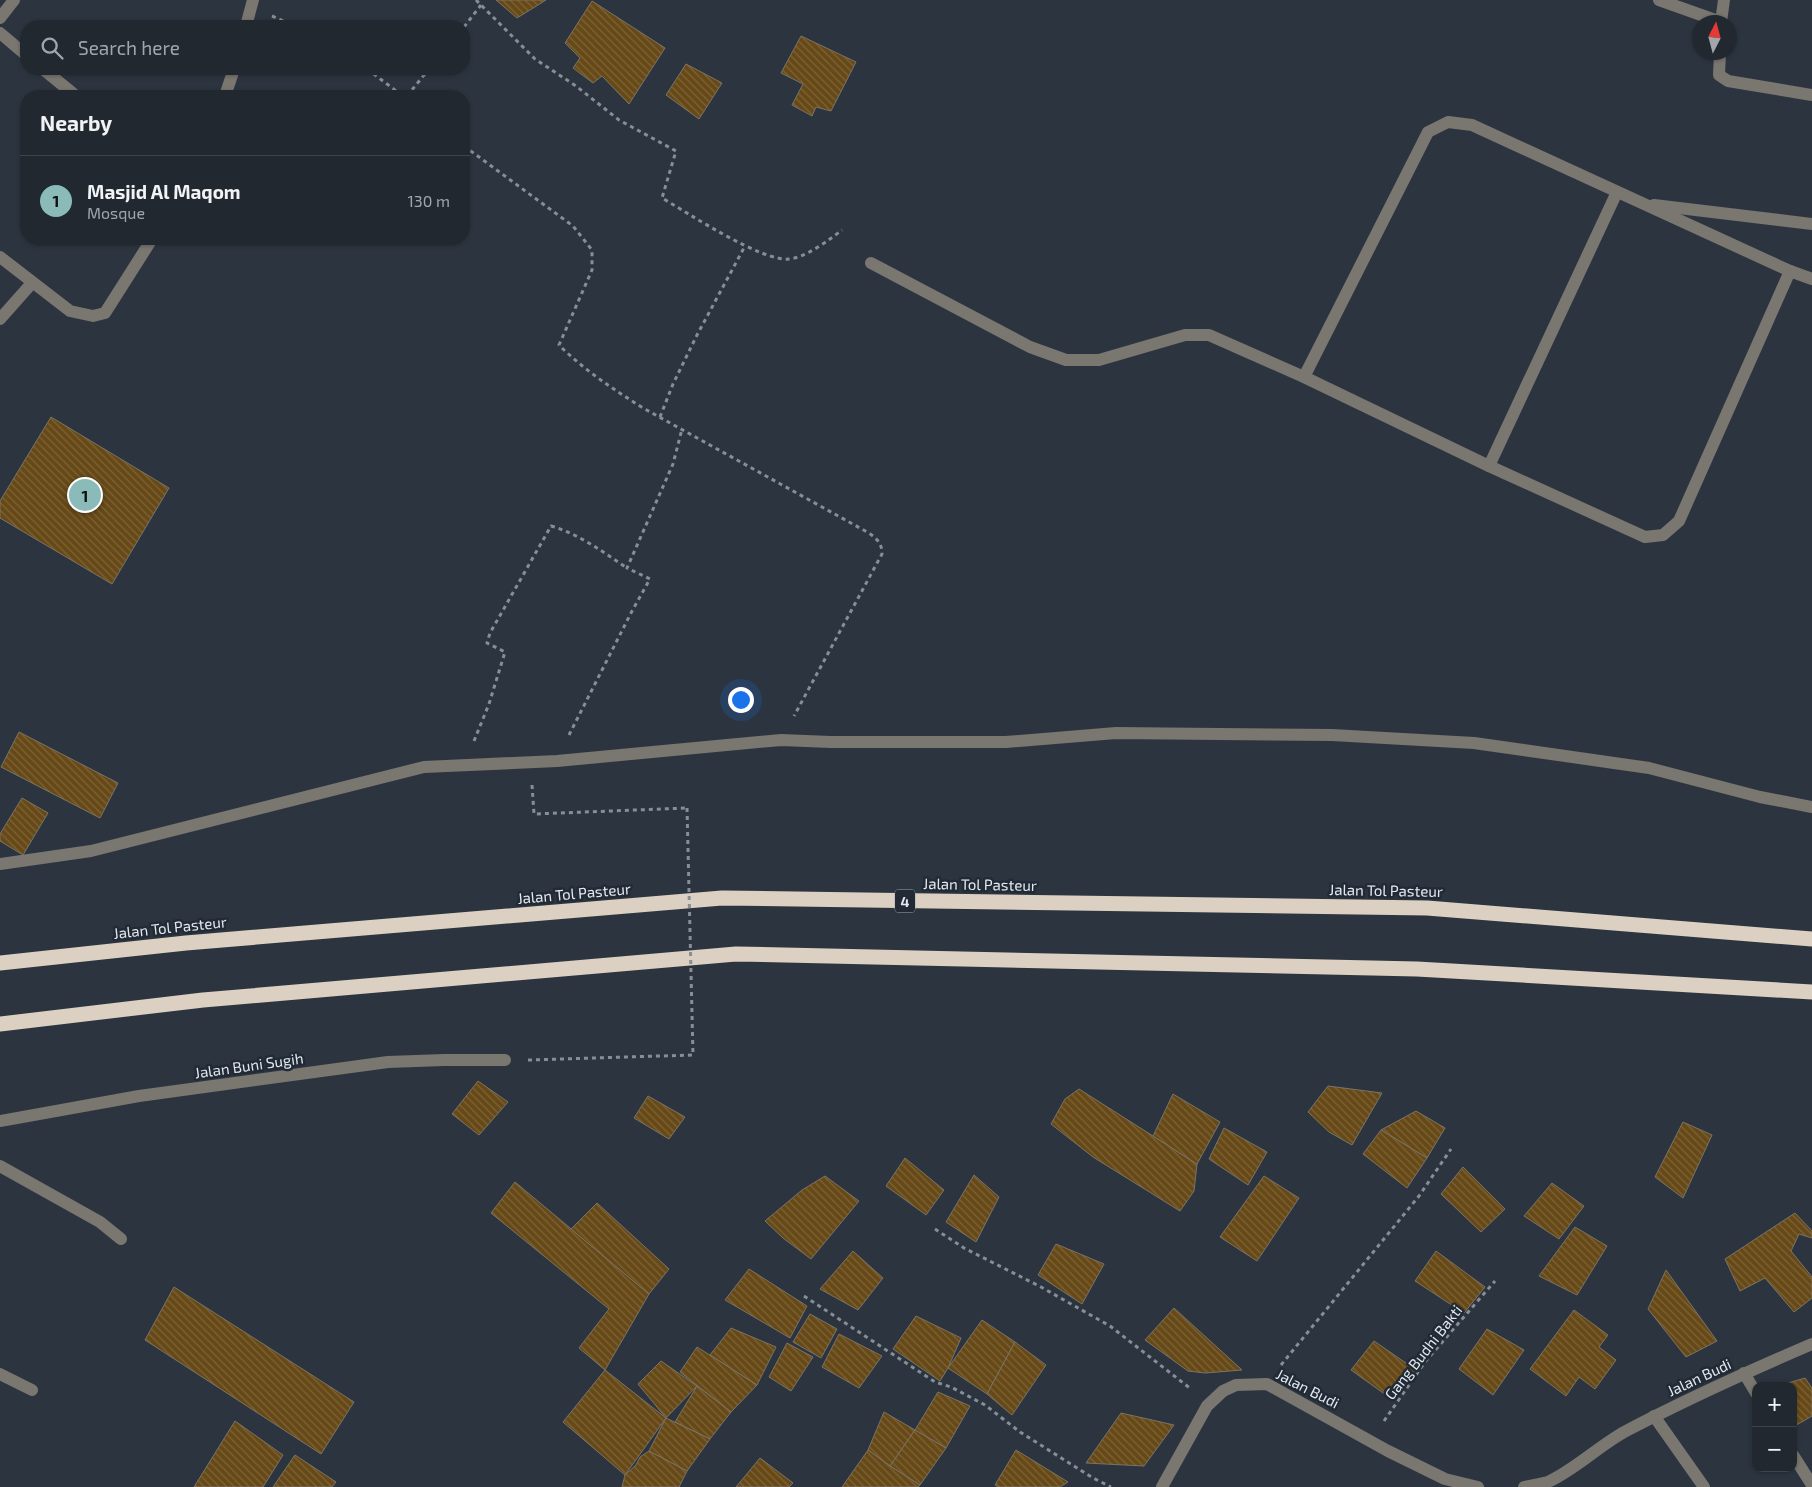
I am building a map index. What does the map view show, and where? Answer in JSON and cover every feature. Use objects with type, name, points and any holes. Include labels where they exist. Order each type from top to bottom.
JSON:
[{"type":"highway","name":"Jalan Tol Pasteur","points":[[0,963],[186,943],[722,898],[1427,908],[1812,939]]},
{"type":"highway","points":[[0,1024],[203,1000],[736,954],[1417,969],[1812,992]]},
{"type":"street","points":[[0,18],[14,0]]},
{"type":"street","points":[[248,20],[253,0]]},
{"type":"street","points":[[1659,0],[1701,15]]},
{"type":"street","points":[[1722,15],[1724,0]]},
{"type":"street","points":[[0,32],[20,50]]},
{"type":"street","points":[[1720,60],[1719,75],[1728,81],[1812,95]]},
{"type":"street","points":[[50,75],[69,90]]},
{"type":"street","points":[[226,90],[232,75]]},
{"type":"street","points":[[1304,376],[1428,132],[1448,122],[1472,126],[1790,271],[1812,279]]},
{"type":"street","points":[[1489,466],[1617,192]]},
{"type":"street","points":[[1642,204],[1787,219],[1812,224]]},
{"type":"street","points":[[0,257],[70,310],[94,316],[105,312],[148,245]]},
{"type":"street","points":[[871,264],[1030,347],[1066,360],[1099,360],[1185,335],[1209,335],[1304,376],[1489,466],[1645,538],[1663,535],[1678,521],[1790,271]]},
{"type":"street","points":[[0,320],[32,283]]},
{"type":"street","points":[[0,864],[91,852],[424,767],[557,761],[781,740],[831,742],[1006,742],[1116,733],[1332,735],[1464,743],[1649,768],[1760,797],[1812,807]]},
{"type":"street","name":"Jalan Buni Sugih","points":[[0,1120],[139,1096],[388,1062],[505,1060]]},
{"type":"street","points":[[0,1166],[100,1222],[121,1239]]},
{"type":"street","name":"Jalan Budi","points":[[1524,1487],[1551,1484],[1614,1438],[1654,1416],[1812,1344]]},
{"type":"street","points":[[0,1374],[32,1390]]},
{"type":"street","points":[[1744,1374],[1752,1387]]},
{"type":"street","name":"Jalan Budi","points":[[1162,1487],[1207,1406],[1223,1391],[1236,1385],[1267,1384],[1388,1451],[1446,1479],[1478,1487]]},
{"type":"street","points":[[1654,1416],[1704,1487]]},
{"type":"street","points":[[1797,1461],[1812,1485]]},
{"type":"path","points":[[476,0],[535,59],[576,86],[619,120],[676,151],[662,198],[746,246],[775,259],[790,260],[826,242],[842,230]]},
{"type":"path","points":[[469,20],[481,5]]},
{"type":"path","points":[[375,75],[397,90]]},
{"type":"path","points":[[410,90],[424,75]]},
{"type":"path","points":[[470,150],[573,226],[592,250],[592,270],[559,346],[576,362],[608,386],[660,417],[869,532],[882,546],[882,554],[781,740]]},
{"type":"path","points":[[660,417],[673,384],[693,343],[742,250],[746,246]]},
{"type":"path","points":[[627,568],[672,464],[682,429]]},
{"type":"path","points":[[466,766],[475,738],[490,704],[505,652],[487,643],[490,632],[551,526],[593,546],[627,568],[650,579],[632,610],[557,761]]},
{"type":"path","points":[[505,1060],[573,1060],[693,1055],[687,808],[534,814]]},
{"type":"path","points":[[1267,1384],[1286,1357],[1327,1310],[1418,1196],[1451,1150]]},
{"type":"path","points":[[934,1229],[964,1248],[1041,1286],[1110,1326],[1186,1384],[1207,1406]]},
{"type":"path","name":"Gang Budhi Bakti","points":[[1370,1440],[1425,1362],[1495,1281]]},
{"type":"path","points":[[804,1296],[936,1382],[952,1387],[985,1404],[1020,1432],[1111,1487]]},
{"type":"building","points":[[496,0],[546,0],[517,18]]},
{"type":"building","points":[[592,1],[665,48],[629,104],[602,76],[593,83],[573,68],[580,58],[565,43]]},
{"type":"building","points":[[801,36],[856,62],[831,111],[816,107],[812,116],[792,105],[803,84],[781,73]]},
{"type":"building","points":[[686,64],[722,83],[699,119],[666,95]]},
{"type":"building","points":[[51,417],[169,488],[112,584],[0,518],[0,501]]},
{"type":"building","points":[[19,732],[118,783],[100,818],[1,767]]},
{"type":"building","points":[[22,798],[48,813],[23,855],[0,841],[0,834]]},
{"type":"building","points":[[478,1081],[508,1102],[479,1135],[452,1114]]},
{"type":"building","points":[[1328,1086],[1382,1093],[1352,1145],[1329,1132],[1308,1112]]},
{"type":"building","points":[[1079,1089],[1197,1164],[1194,1191],[1180,1211],[1093,1157],[1051,1124],[1065,1099]]},
{"type":"building","points":[[1173,1094],[1220,1122],[1197,1164],[1153,1136]]},
{"type":"building","points":[[648,1096],[685,1117],[669,1139],[634,1118]]},
{"type":"building","points":[[1416,1111],[1445,1128],[1427,1158],[1381,1130]]},
{"type":"building","points":[[1683,1122],[1712,1135],[1683,1198],[1655,1177]]},
{"type":"building","points":[[1224,1128],[1267,1152],[1248,1185],[1209,1159]]},
{"type":"building","points":[[1381,1130],[1427,1158],[1407,1188],[1363,1154]]},
{"type":"building","points":[[905,1158],[944,1190],[926,1215],[886,1186]]},
{"type":"building","points":[[1463,1167],[1505,1209],[1481,1232],[1441,1194]]},
{"type":"building","points":[[974,1175],[999,1197],[976,1242],[946,1222]]},
{"type":"building","points":[[825,1176],[859,1201],[811,1259],[783,1238],[765,1221],[802,1190]]},
{"type":"building","points":[[1264,1176],[1299,1198],[1257,1261],[1220,1237]]},
{"type":"building","points":[[515,1182],[649,1294],[605,1370],[579,1348],[609,1309],[491,1213]]},
{"type":"building","points":[[1552,1183],[1584,1206],[1559,1239],[1524,1216]]},
{"type":"building","points":[[597,1203],[669,1269],[649,1294],[571,1229]]},
{"type":"building","points":[[1795,1213],[1812,1231],[1812,1238],[1799,1234],[1791,1251],[1812,1277],[1812,1298],[1794,1312],[1765,1278],[1740,1291],[1725,1259]]},
{"type":"building","points":[[1575,1227],[1607,1246],[1577,1295],[1539,1276]]},
{"type":"building","points":[[1056,1244],[1104,1264],[1082,1304],[1038,1275]]},
{"type":"building","points":[[853,1251],[883,1278],[858,1310],[820,1289]]},
{"type":"building","points":[[1436,1251],[1485,1287],[1464,1313],[1415,1281]]},
{"type":"building","points":[[749,1269],[807,1306],[790,1338],[725,1300]]},
{"type":"building","points":[[1666,1270],[1717,1341],[1686,1357],[1648,1309]]},
{"type":"building","points":[[174,1287],[354,1402],[321,1454],[145,1340]]},
{"type":"building","points":[[1174,1308],[1242,1370],[1205,1373],[1188,1371],[1145,1340]]},
{"type":"building","points":[[1574,1310],[1608,1335],[1599,1347],[1616,1360],[1595,1389],[1579,1377],[1566,1396],[1530,1369]]},
{"type":"building","points":[[810,1314],[837,1329],[821,1358],[793,1342]]},
{"type":"building","points":[[916,1316],[961,1338],[940,1381],[893,1349]]},
{"type":"building","points":[[982,1320],[1015,1342],[987,1394],[948,1368]]},
{"type":"building","points":[[731,1328],[776,1347],[757,1385],[710,1355]]},
{"type":"building","points":[[1487,1329],[1524,1350],[1493,1395],[1459,1369]]},
{"type":"building","points":[[839,1334],[882,1356],[859,1388],[822,1367]]},
{"type":"building","points":[[1374,1341],[1416,1370],[1393,1400],[1351,1370]]},
{"type":"building","points":[[1015,1342],[1046,1365],[1012,1415],[987,1394]]},
{"type":"building","points":[[787,1343],[813,1357],[791,1391],[769,1377]]},
{"type":"building","points":[[697,1347],[757,1385],[731,1412],[680,1372]]},
{"type":"building","points":[[661,1361],[697,1386],[666,1418],[638,1384]]},
{"type":"building","points":[[605,1370],[666,1418],[625,1475],[563,1422]]},
{"type":"building","points":[[1805,1378],[1812,1388],[1812,1416],[1797,1425],[1797,1382],[1792,1382]]},
{"type":"building","points":[[697,1386],[731,1412],[710,1439],[675,1422]]},
{"type":"building","points":[[938,1392],[970,1406],[946,1448],[915,1430]]},
{"type":"building","points":[[884,1412],[915,1430],[890,1466],[868,1450]]},
{"type":"building","points":[[1121,1413],[1174,1425],[1144,1466],[1086,1463]]},
{"type":"building","points":[[666,1418],[710,1439],[687,1471],[649,1451]]},
{"type":"building","points":[[235,1421],[283,1455],[263,1487],[194,1487]]},
{"type":"building","points":[[915,1430],[946,1448],[920,1485],[890,1466]]},
{"type":"building","points":[[868,1450],[920,1485],[918,1487],[842,1487]]},
{"type":"building","points":[[1016,1450],[1068,1482],[1060,1487],[998,1487],[995,1485]]},
{"type":"building","points":[[649,1451],[687,1471],[679,1487],[622,1487],[625,1475],[636,1465],[640,1457]]},
{"type":"building","points":[[295,1455],[336,1482],[332,1487],[273,1487]]},
{"type":"building","points":[[760,1458],[793,1483],[789,1487],[736,1487]]},
{"type":"place","name":"Masjid Al Maqom","points":[[85,495]]}]
